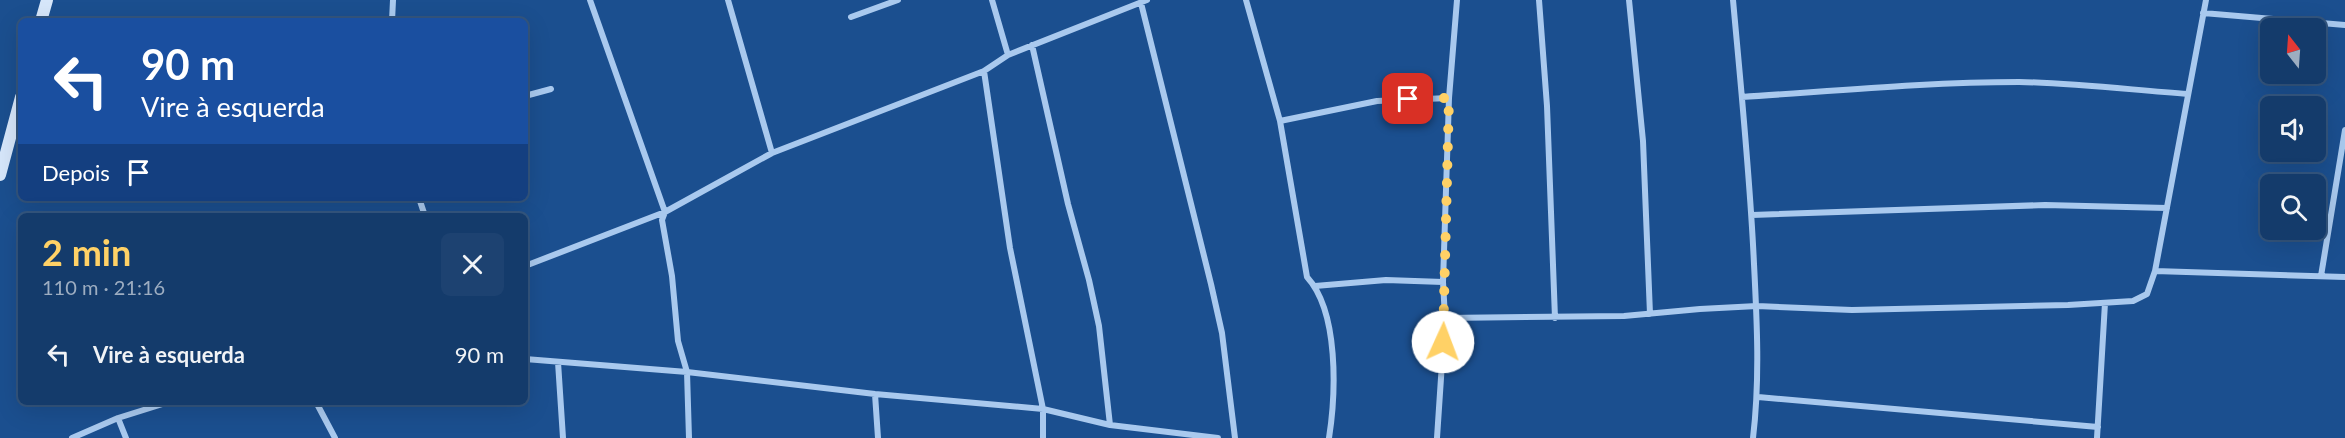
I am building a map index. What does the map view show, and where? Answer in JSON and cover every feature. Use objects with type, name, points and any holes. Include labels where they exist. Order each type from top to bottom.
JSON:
[{"type":"street","points":[[42,18],[47,0]]},
{"type":"street","points":[[392,18],[393,0]]},
{"type":"street","points":[[590,0],[664,212],[662,220],[672,276],[678,340],[687,372],[689,438]]},
{"type":"street","points":[[728,0],[772,153]]},
{"type":"street","points":[[851,17],[898,0]]},
{"type":"street","points":[[992,0],[1008,55]]},
{"type":"street","points":[[1246,0],[1280,122],[1307,277],[1315,286],[1328,318],[1332,352],[1329,438]]},
{"type":"street","points":[[1437,438],[1444,318],[1443,282],[1449,98],[1456,0]]},
{"type":"street","points":[[1539,0],[1547,106],[1555,318]]},
{"type":"street","points":[[1629,0],[1643,141],[1650,314]]},
{"type":"street","points":[[1733,0],[1752,215],[1758,397],[1753,438]]},
{"type":"street","points":[[1444,318],[1555,318],[1756,306],[1852,310],[2104,303],[2133,301],[2144,297],[2155,271],[2206,0]]},
{"type":"street","points":[[528,265],[664,212],[772,153],[984,71],[1008,55],[1139,2],[1222,333],[1235,438]]},
{"type":"street","points":[[2203,13],[2345,25]]},
{"type":"street","points":[[1032,45],[1068,204],[1099,326],[1110,425]]},
{"type":"street","points":[[984,71],[1010,248],[1043,410],[1043,438]]},
{"type":"street","points":[[1742,97],[2011,82],[2188,94]]},
{"type":"street","points":[[528,95],[551,89]]},
{"type":"street","points":[[1280,122],[1377,102],[1449,98]]},
{"type":"street","points":[[0,175],[5,142],[18,105]]},
{"type":"street","points":[[2321,276],[2345,130]]},
{"type":"street","points":[[1752,215],[2023,205],[2167,208]]},
{"type":"street","points":[[2155,271],[2345,277]]},
{"type":"street","points":[[1315,286],[1386,280],[1443,282]]},
{"type":"street","points":[[2097,438],[2104,303]]},
{"type":"street","points":[[528,359],[687,372],[875,394],[1043,410],[1110,425],[1218,438]]},
{"type":"street","points":[[558,362],[563,438]]},
{"type":"street","points":[[875,394],[878,438]]},
{"type":"street","points":[[1758,397],[2098,427]]},
{"type":"street","points":[[72,438],[118,418],[159,405]]},
{"type":"street","points":[[318,405],[335,438]]},
{"type":"street","points":[[118,418],[126,438]]},
{"type":"route","points":[[1408,99],[1449,98],[1443,342]]}]
